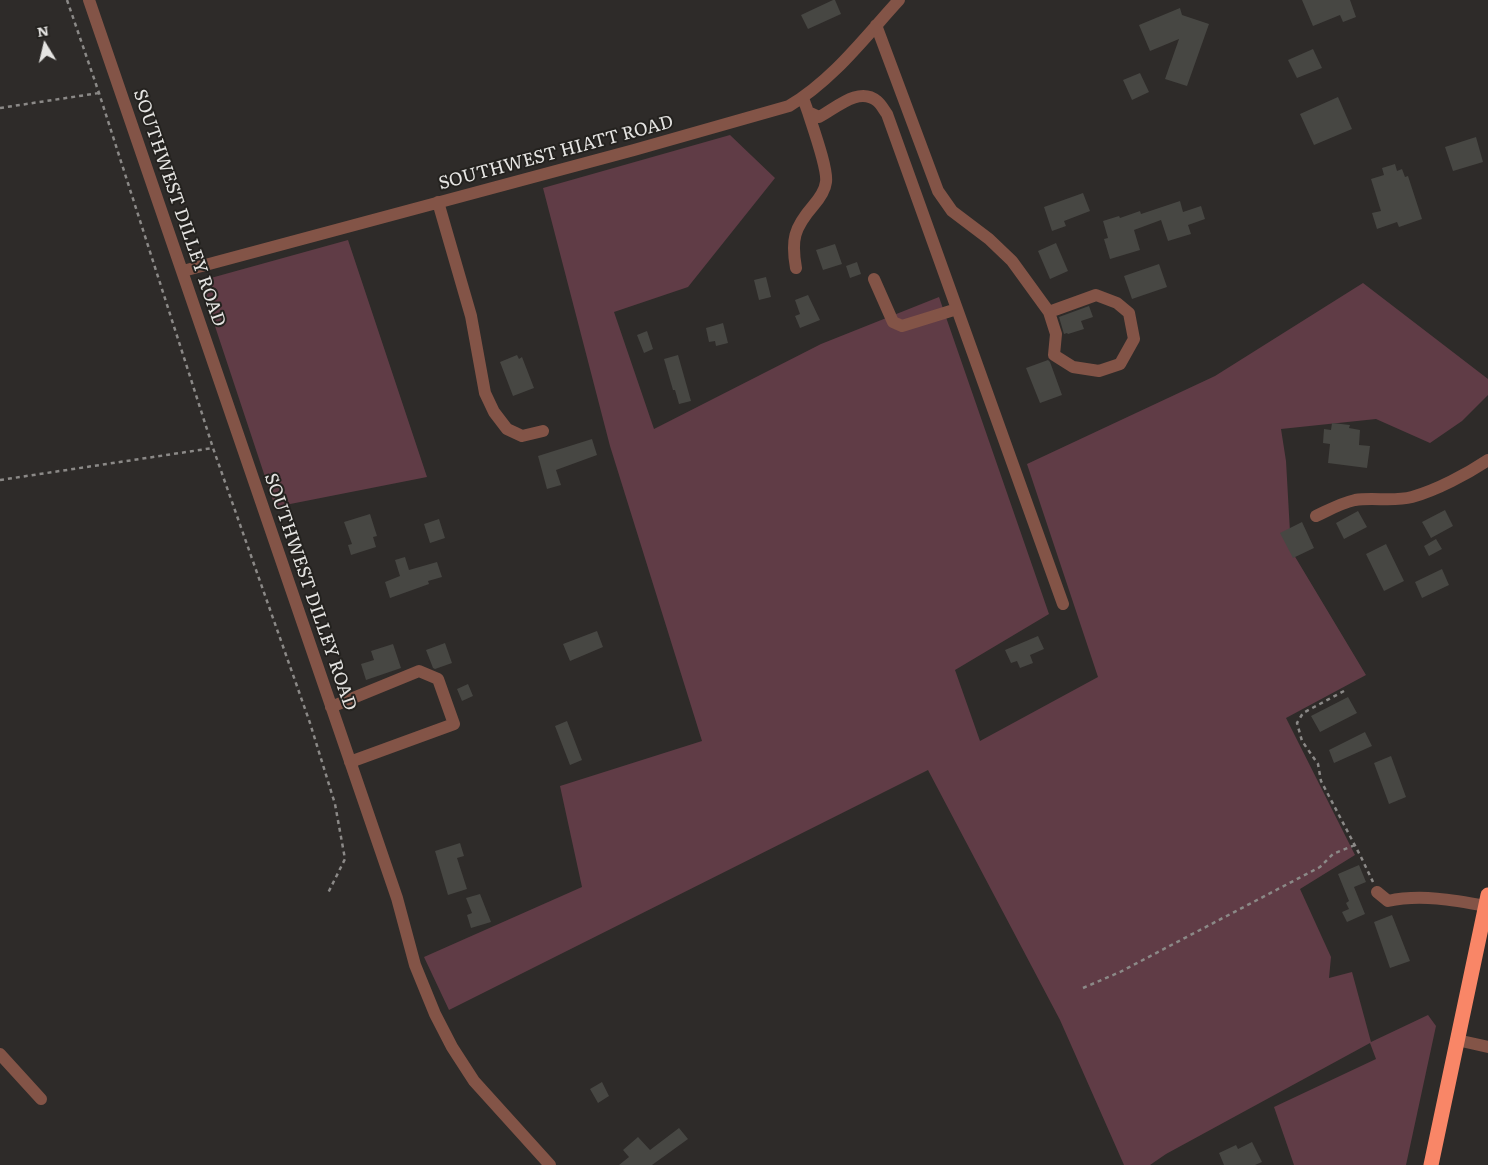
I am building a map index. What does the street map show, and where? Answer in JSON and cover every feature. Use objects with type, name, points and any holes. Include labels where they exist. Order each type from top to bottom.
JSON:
[{"type":"highway","points":[[1432,1165],[1487,900]]},
{"type":"street","name":"SOUTHWEST DILLEY ROAD","points":[[89,0],[397,898],[415,965],[435,1014],[452,1047],[474,1081],[550,1165]]},
{"type":"street","name":"SOUTHWEST HIATT ROAD","points":[[183,271],[789,106],[803,98],[820,84],[899,0]]},
{"type":"street","points":[[876,25],[938,191],[952,211],[990,239],[1012,262],[1049,312],[1056,334],[1054,355],[1073,367],[1099,371],[1120,364],[1134,339],[1129,314],[1117,303],[1096,296],[1049,312]]},
{"type":"street","points":[[808,112],[819,117],[853,97],[866,95],[879,101],[887,114],[1063,604]]},
{"type":"street","points":[[796,268],[793,251],[794,235],[798,225],[821,195],[826,181],[825,167],[803,98]]},
{"type":"street","points":[[438,202],[471,316],[485,393],[494,412],[507,429],[522,436],[543,432]]},
{"type":"street","points":[[874,279],[893,322],[902,326],[958,309]]},
{"type":"street","points":[[1316,516],[1355,500],[1391,500],[1412,497],[1488,460]]},
{"type":"street","points":[[331,707],[420,671],[438,678],[454,724],[350,762]]},
{"type":"street","points":[[1377,892],[1388,901],[1403,898],[1487,900]]},
{"type":"street","points":[[1457,1040],[1488,1047]]},
{"type":"street","points":[[0,1054],[41,1099]]},
{"type":"path","points":[[67,0],[99,93],[213,448],[310,723],[335,804],[344,859],[328,893]]},
{"type":"path","points":[[0,108],[99,93]]},
{"type":"path","points":[[0,480],[213,448]]},
{"type":"path","points":[[1344,691],[1303,713],[1297,723],[1302,741],[1318,764],[1321,781],[1355,845],[1377,892]]},
{"type":"path","points":[[1082,988],[1120,972],[1320,867],[1333,854],[1355,845]]},
{"type":"shaded area","points":[[730,135],[775,178],[688,287],[614,312],[654,429],[821,344],[939,297],[1049,614],[955,670],[980,741],[1098,677],[1027,464],[1215,376],[1363,283],[1488,379],[1488,395],[1462,421],[1430,443],[1376,419],[1281,429],[1286,461],[1291,550],[1366,675],[1286,718],[1355,855],[1300,889],[1331,957],[1329,978],[1352,972],[1371,1042],[1428,1015],[1436,1026],[1406,1165],[1294,1165],[1274,1107],[1376,1059],[1370,1043],[1166,1154],[1150,1165],[1124,1165],[1060,1020],[928,770],[449,1010],[424,957],[582,887],[560,786],[702,741],[610,446],[543,188]]},
{"type":"shaded area","points":[[348,240],[427,477],[275,507],[200,281]]},
{"type":"building","points":[[835,0],[841,14],[808,29],[801,15]]},
{"type":"building","points":[[1302,0],[1350,0],[1356,17],[1343,22],[1340,15],[1313,26]]},
{"type":"building","points":[[1180,8],[1182,15],[1209,24],[1187,86],[1165,79],[1179,39],[1150,51],[1139,25]]},
{"type":"building","points":[[1313,49],[1322,68],[1297,78],[1288,60]]},
{"type":"building","points":[[1140,73],[1149,92],[1132,100],[1123,80]]},
{"type":"building","points":[[1338,97],[1352,129],[1314,145],[1300,114]]},
{"type":"building","points":[[1476,137],[1483,162],[1453,171],[1445,147]]},
{"type":"building","points":[[1395,164],[1397,171],[1402,169],[1405,177],[1408,176],[1422,219],[1399,227],[1397,222],[1377,229],[1372,213],[1381,211],[1371,179],[1384,175],[1382,168]]},
{"type":"building","points":[[1083,193],[1090,211],[1064,221],[1066,226],[1052,231],[1044,207]]},
{"type":"building","points":[[1180,201],[1183,212],[1201,206],[1205,219],[1188,225],[1191,234],[1168,241],[1161,220],[1134,230],[1140,250],[1110,259],[1104,239],[1108,238],[1103,221],[1119,216],[1120,218],[1140,211],[1141,214]]},
{"type":"building","points":[[1056,243],[1068,271],[1050,279],[1038,251]]},
{"type":"building","points":[[835,244],[842,264],[823,270],[816,250]]},
{"type":"building","points":[[857,262],[861,274],[850,278],[846,266]]},
{"type":"building","points":[[1159,264],[1167,287],[1132,299],[1124,276]]},
{"type":"building","points":[[766,277],[771,297],[759,300],[754,280]]},
{"type":"building","points":[[808,295],[820,320],[800,328],[795,316],[800,314],[795,300]]},
{"type":"building","points":[[1089,306],[1093,317],[1081,321],[1084,329],[1064,334],[1059,317]]},
{"type":"building","points":[[723,323],[728,343],[716,346],[715,341],[709,342],[706,328]]},
{"type":"building","points":[[647,331],[653,349],[644,353],[637,335]]},
{"type":"building","points":[[517,355],[519,359],[522,357],[534,388],[513,396],[500,362]]},
{"type":"building","points":[[678,355],[691,401],[679,404],[664,359]]},
{"type":"building","points":[[1048,360],[1062,395],[1040,403],[1026,368]]},
{"type":"building","points":[[1332,423],[1350,425],[1349,428],[1360,430],[1359,445],[1370,446],[1367,468],[1328,463],[1330,444],[1323,443],[1324,429],[1331,430]]},
{"type":"building","points":[[592,439],[597,455],[556,470],[561,485],[547,489],[538,456]]},
{"type":"building","points":[[1445,510],[1453,526],[1431,538],[1422,522]]},
{"type":"building","points":[[1358,511],[1367,527],[1344,539],[1336,523]]},
{"type":"building","points":[[370,514],[377,536],[373,537],[376,547],[351,555],[348,545],[352,544],[344,522]]},
{"type":"building","points":[[439,519],[445,538],[430,543],[424,524]]},
{"type":"building","points":[[1302,522],[1314,548],[1293,558],[1280,533]]},
{"type":"building","points":[[1436,539],[1442,549],[1429,556],[1424,546]]},
{"type":"building","points":[[1386,544],[1404,581],[1384,591],[1366,554]]},
{"type":"building","points":[[405,557],[409,570],[437,562],[442,577],[428,581],[429,584],[390,598],[385,582],[400,576],[395,560]]},
{"type":"building","points":[[1442,569],[1449,585],[1422,598],[1415,582]]},
{"type":"building","points":[[597,631],[603,647],[570,661],[563,644]]},
{"type":"building","points":[[1038,636],[1044,649],[1030,655],[1033,663],[1020,668],[1017,661],[1011,663],[1005,650]]},
{"type":"building","points":[[445,643],[452,663],[435,669],[426,650]]},
{"type":"building","points":[[393,644],[401,668],[366,680],[361,664],[374,660],[371,651]]},
{"type":"building","points":[[468,684],[473,696],[462,701],[457,689]]},
{"type":"building","points":[[1348,697],[1357,713],[1320,732],[1311,716]]},
{"type":"building","points":[[567,721],[582,760],[570,765],[555,726]]},
{"type":"building","points":[[1365,732],[1372,746],[1334,763],[1329,750]]},
{"type":"building","points":[[1391,756],[1406,797],[1389,804],[1374,763]]},
{"type":"building","points":[[460,843],[464,856],[457,858],[467,889],[448,895],[435,851]]},
{"type":"building","points":[[1359,865],[1366,882],[1354,887],[1365,914],[1347,922],[1342,912],[1349,909],[1346,903],[1349,901],[1338,874]]},
{"type":"building","points":[[480,894],[491,922],[471,928],[467,915],[472,913],[466,898]]},
{"type":"building","points":[[1392,915],[1410,961],[1390,968],[1374,922]]},
{"type":"building","points":[[602,1082],[609,1096],[598,1103],[590,1089]]},
{"type":"building","points":[[679,1128],[688,1139],[652,1165],[619,1165],[629,1157],[623,1150],[638,1137],[650,1150]]},
{"type":"building","points":[[1252,1142],[1262,1162],[1255,1165],[1224,1165],[1219,1153],[1236,1145],[1238,1149]]}]
